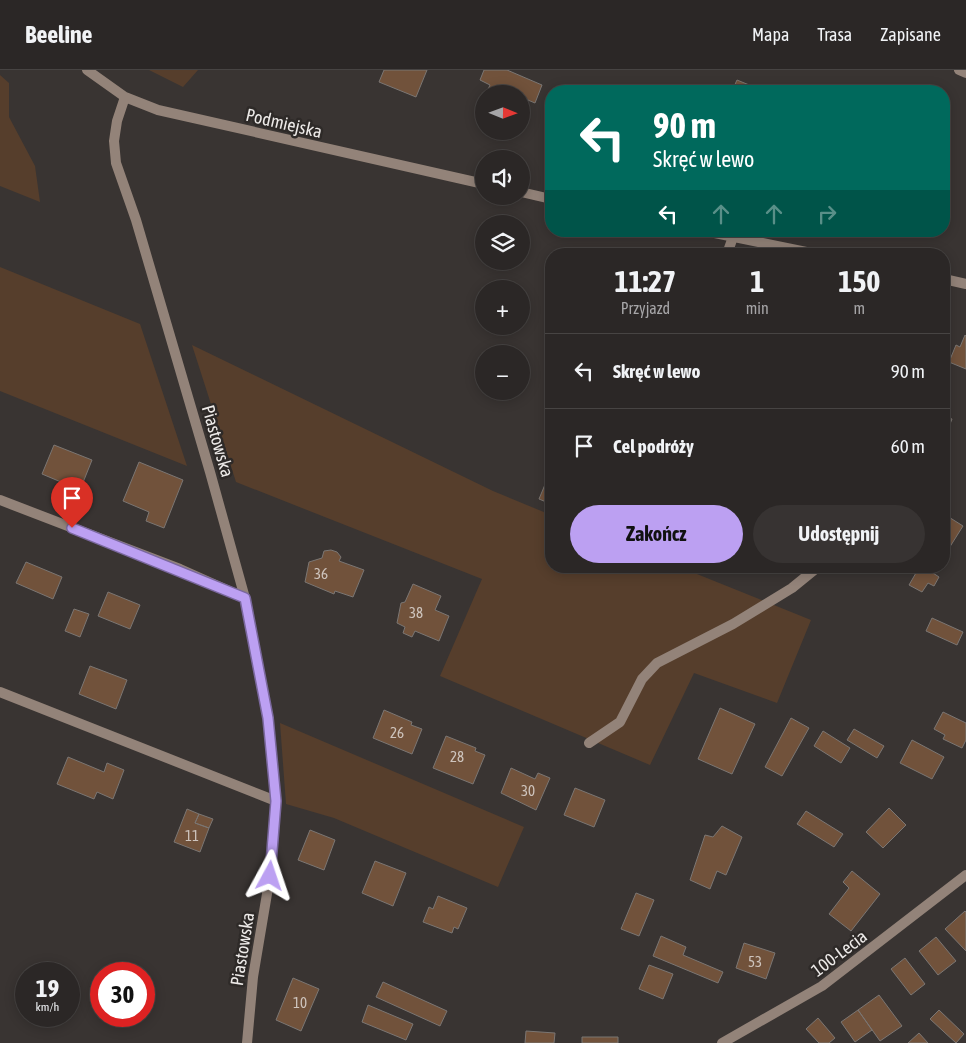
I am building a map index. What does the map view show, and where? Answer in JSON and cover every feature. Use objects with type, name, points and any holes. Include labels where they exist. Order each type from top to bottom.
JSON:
[{"type":"street","name":"Podmiejska","points":[[87,70],[125,97],[158,110],[475,182]]},
{"type":"street","points":[[959,70],[966,73]]},
{"type":"street","name":"Piastowska","points":[[125,97],[117,121],[114,141],[116,163],[136,220],[245,598],[268,718],[276,801],[270,876],[252,978],[247,1043]]},
{"type":"street","points":[[530,194],[545,198]]},
{"type":"street","points":[[729,248],[733,237],[787,248]]},
{"type":"street","points":[[950,280],[966,284]]},
{"type":"street","points":[[0,500],[180,570],[245,598]]},
{"type":"street","points":[[589,743],[620,722],[642,678],[657,663],[733,624],[792,588],[810,573]]},
{"type":"street","points":[[0,692],[276,801]]},
{"type":"street","name":"100-Lecia","points":[[722,1043],[822,986],[966,875]]},
{"type":"shaded area","points":[[149,70],[198,70],[183,87]]},
{"type":"shaded area","points":[[0,75],[9,83],[9,117],[35,166],[40,202],[0,186]]},
{"type":"shaded area","points":[[0,267],[140,324],[187,466],[0,391]]},
{"type":"shaded area","points":[[192,345],[493,491],[545,513],[545,573],[694,573],[811,620],[777,703],[694,673],[650,765],[440,676],[482,579],[236,482]]},
{"type":"shaded area","points":[[280,723],[524,827],[498,887],[334,818],[286,804]]},
{"type":"building","points":[[384,70],[427,70],[416,97],[379,82]]},
{"type":"building","points":[[484,70],[507,70],[542,85],[535,103],[530,101],[530,85],[490,85],[480,80]]},
{"type":"building","points":[[737,80],[749,85],[735,85]]},
{"type":"building","points":[[965,335],[966,369],[950,362],[956,345],[960,347]]},
{"type":"building","points":[[54,445],[92,460],[80,490],[42,474]]},
{"type":"building","points":[[139,462],[183,480],[164,528],[146,521],[149,512],[123,501]]},
{"type":"building","points":[[545,485],[545,502],[539,499]]},
{"type":"building","points":[[950,518],[963,526],[950,547]]},
{"type":"building","points":[[331,550],[337,552],[341,557],[339,561],[364,570],[353,597],[335,591],[334,594],[305,582],[309,562],[322,558],[324,551]]},
{"type":"building","points":[[26,562],[62,577],[53,599],[16,583]]},
{"type":"building","points":[[916,573],[933,573],[939,577],[934,586],[928,583],[922,592],[909,585]]},
{"type":"building","points":[[413,584],[441,596],[435,610],[449,616],[439,641],[415,631],[412,637],[403,633],[405,627],[397,623],[401,603],[405,602]]},
{"type":"building","points":[[108,592],[140,605],[130,629],[98,616]]},
{"type":"building","points":[[74,609],[89,614],[80,637],[65,631]]},
{"type":"building","points":[[932,618],[963,632],[957,645],[926,631]]},
{"type":"building","points":[[90,666],[127,680],[116,709],[79,694]]},
{"type":"building","points":[[720,708],[755,724],[732,774],[698,759]]},
{"type":"building","points":[[384,710],[412,722],[411,725],[422,729],[412,754],[373,738]]},
{"type":"building","points":[[943,712],[966,723],[966,740],[962,748],[943,739],[945,735],[934,729]]},
{"type":"building","points":[[791,718],[809,728],[782,776],[765,767]]},
{"type":"building","points":[[854,729],[884,746],[877,758],[847,740]]},
{"type":"building","points":[[823,731],[850,748],[841,763],[814,746]]},
{"type":"building","points":[[446,736],[476,748],[475,751],[485,755],[473,784],[433,768]]},
{"type":"building","points":[[912,740],[944,757],[932,779],[900,763]]},
{"type":"building","points":[[68,757],[104,772],[107,763],[124,770],[113,799],[97,792],[94,799],[57,784]]},
{"type":"building","points":[[511,768],[535,779],[538,773],[550,778],[536,810],[501,793]]},
{"type":"building","points":[[575,788],[605,800],[594,827],[564,815]]},
{"type":"building","points":[[889,808],[906,825],[883,848],[866,832]]},
{"type":"building","points":[[187,809],[199,814],[195,823],[209,828],[200,852],[174,842]]},
{"type":"building","points":[[806,811],[843,834],[834,847],[797,824]]},
{"type":"building","points":[[199,814],[213,819],[209,828],[195,823]]},
{"type":"building","points":[[722,826],[742,837],[726,875],[717,871],[710,889],[690,880],[705,835],[713,837]]},
{"type":"building","points":[[310,830],[335,840],[324,870],[298,860]]},
{"type":"building","points":[[375,861],[406,873],[393,906],[362,893]]},
{"type":"building","points":[[852,871],[880,894],[851,931],[829,914],[849,888],[843,882]]},
{"type":"building","points":[[636,893],[654,900],[639,936],[621,929]]},
{"type":"building","points":[[438,896],[467,908],[458,929],[454,927],[452,933],[423,922],[429,907],[433,909]]},
{"type":"building","points":[[966,912],[966,951],[945,929]]},
{"type":"building","points":[[661,936],[686,947],[683,955],[723,972],[718,983],[653,956]]},
{"type":"building","points":[[936,937],[956,961],[938,975],[919,951]]},
{"type":"building","points":[[744,943],[775,953],[766,979],[736,968]]},
{"type":"building","points":[[905,958],[925,984],[911,995],[891,969]]},
{"type":"building","points":[[649,965],[673,974],[663,999],[639,989]]},
{"type":"building","points":[[293,978],[319,989],[301,1031],[276,1020]]},
{"type":"building","points":[[383,982],[447,1011],[440,1026],[376,997]]},
{"type":"building","points":[[879,995],[902,1026],[880,1041],[858,1010]]},
{"type":"building","points":[[368,1005],[413,1024],[406,1040],[362,1022]]},
{"type":"building","points":[[858,1010],[872,1030],[855,1042],[841,1022]]},
{"type":"building","points":[[939,1010],[964,1034],[956,1043],[930,1019]]},
{"type":"building","points":[[818,1018],[835,1038],[829,1043],[819,1043],[806,1029]]},
{"type":"building","points":[[526,1031],[555,1033],[554,1043],[525,1043]]},
{"type":"building","points":[[919,1033],[928,1043],[908,1043]]},
{"type":"building","points":[[582,1037],[618,1037],[618,1043],[582,1043]]},
{"type":"route","points":[[72,528],[180,570],[245,598],[268,718],[276,801],[270,876]]}]
